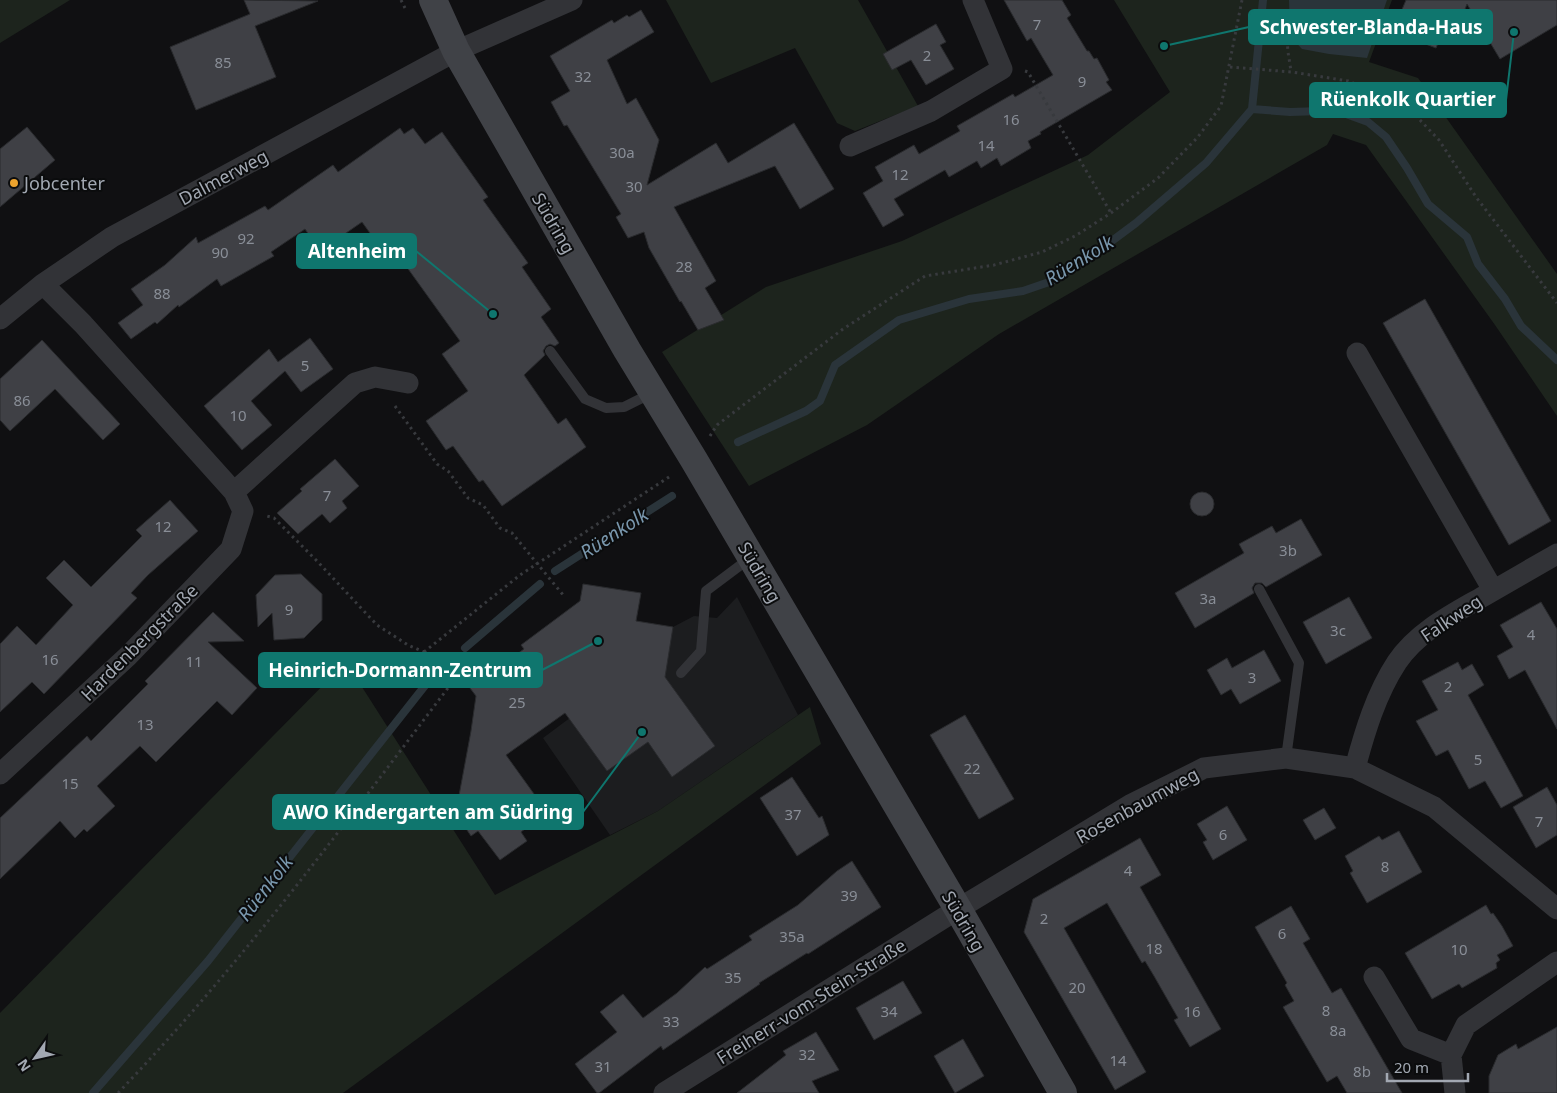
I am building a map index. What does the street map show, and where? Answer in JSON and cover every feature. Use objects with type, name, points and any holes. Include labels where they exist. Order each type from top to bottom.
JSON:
[{"type":"street","name":"Südring","points":[[433,0],[456,51],[652,392],[694,460],[958,909],[1063,1093]]},
{"type":"street","name":"Dalmerweg","points":[[0,319],[43,284],[112,237],[456,51],[572,0]]},
{"type":"street","points":[[850,146],[931,110],[1002,70],[973,0]]},
{"type":"street","points":[[43,284],[83,324],[238,501],[355,383],[375,377],[408,383]]},
{"type":"street","points":[[1357,353],[1493,590]]},
{"type":"street","name":"Hardenbergstraße","points":[[0,774],[128,656],[231,549],[238,501]]},
{"type":"street","name":"Falkweg","points":[[1355,768],[1373,708],[1386,681],[1398,661],[1420,637],[1442,620],[1557,554]]},
{"type":"street","name":"Rosenbaumweg","points":[[958,909],[1130,805],[1204,768],[1286,758],[1355,768],[1434,807],[1557,909]]},
{"type":"street","name":"Freiherr-vom-Stein-Straße","points":[[664,1093],[958,909]]},
{"type":"street","points":[[1454,1093],[1451,1055],[1466,1025],[1557,962]]},
{"type":"street","points":[[1374,978],[1411,1039],[1451,1055]]},
{"type":"lane","points":[[550,350],[585,399],[606,408],[624,407],[652,392]]},
{"type":"lane","points":[[681,673],[701,651],[706,591],[751,557]]},
{"type":"lane","points":[[1259,589],[1299,663],[1286,758]]},
{"type":"path","points":[[424,652],[520,575],[694,460],[717,425],[843,328],[925,276],[994,265],[1042,252],[1075,236],[1111,213],[1158,178],[1197,138],[1221,106],[1242,0]]},
{"type":"path","points":[[1286,28],[1292,72]]},
{"type":"path","points":[[1230,66],[1292,72],[1348,81],[1392,99],[1417,117],[1439,140],[1476,197],[1557,303]]},
{"type":"path","points":[[1002,70],[1028,72],[1111,213]]},
{"type":"path","points":[[375,377],[436,464],[448,471],[468,498],[484,505],[500,528],[512,533],[564,596]]},
{"type":"path","points":[[118,1093],[162,1047],[252,942],[448,688],[437,668],[424,652],[408,645],[376,625],[274,518],[238,501]]},
{"type":"shaded area","points":[[0,0],[70,0],[0,43]]},
{"type":"shaded area","points":[[666,0],[858,0],[918,106],[855,131],[837,123],[795,48],[711,83]]},
{"type":"shaded area","points":[[1114,0],[1392,0],[1369,62],[1418,78],[1557,274],[1557,416],[1495,325],[1366,145],[1333,134],[1327,145],[999,334],[867,425],[749,486],[662,352],[766,287],[902,241],[1088,155],[1170,92]]},
{"type":"shaded area","points":[[1289,0],[1387,0],[1367,58],[1302,49],[1290,36]]},
{"type":"shaded area","points":[[737,597],[798,715],[658,811],[610,835],[543,738],[606,691],[636,621],[673,627],[694,616],[717,618]]},
{"type":"shaded area","points":[[346,662],[495,895],[658,811],[810,707],[821,744],[343,1093],[0,1093],[0,1013]]},
{"type":"building","points":[[244,0],[318,1],[255,26],[276,77],[196,110],[170,47],[250,14]]},
{"type":"building","points":[[1004,0],[1062,0],[1071,15],[1067,18],[1087,51],[1089,51],[1094,59],[1097,58],[1109,80],[1106,82],[1112,90],[1040,132],[1041,134],[1028,141],[1031,148],[1001,166],[997,158],[981,168],[977,161],[949,177],[945,170],[894,199],[904,215],[883,227],[863,193],[883,181],[875,167],[914,145],[919,154],[960,131],[957,126],[1013,94],[1015,97],[1053,75],[1031,38],[1027,41]]},
{"type":"building","points":[[1406,0],[1557,0],[1557,25],[1500,59],[1467,4],[1452,43],[1440,38],[1436,48],[1410,38],[1415,26],[1398,19]]},
{"type":"building","points":[[641,10],[654,32],[607,60],[627,104],[636,98],[659,140],[647,185],[716,143],[728,163],[794,123],[834,189],[800,209],[775,166],[674,207],[716,281],[705,288],[724,320],[698,330],[649,248],[644,232],[628,238],[616,217],[621,214],[567,125],[564,126],[551,102],[570,91],[550,56],[612,20],[614,23],[627,15],[629,17]]},
{"type":"building","points":[[936,24],[946,42],[940,45],[954,69],[926,85],[911,60],[892,70],[883,54]]},
{"type":"building","name":"Jobcenter","points":[[27,127],[55,160],[0,207],[0,149]]},
{"type":"building","points":[[400,128],[404,134],[413,128],[425,144],[442,132],[488,197],[483,200],[528,263],[522,267],[551,309],[541,317],[559,343],[555,346],[550,344],[546,346],[543,351],[545,355],[524,375],[558,424],[566,418],[586,447],[502,506],[483,480],[479,482],[453,446],[446,450],[426,421],[468,391],[442,354],[460,341],[401,259],[393,265],[362,222],[320,251],[305,229],[271,252],[274,256],[221,286],[217,279],[179,307],[178,305],[157,324],[155,322],[131,339],[118,323],[143,305],[131,289],[165,265],[196,237],[198,243],[265,206],[268,210],[333,165],[338,172]]},
{"type":"building","points":[[1425,299],[1551,521],[1509,545],[1383,323]]},
{"type":"building","points":[[310,338],[333,369],[301,392],[285,371],[251,401],[272,425],[242,450],[204,406],[269,349],[278,362]]},
{"type":"building","points":[[42,340],[120,424],[103,440],[55,389],[10,431],[0,420],[0,379]]},
{"type":"building","points":[[335,459],[359,486],[342,501],[347,508],[330,523],[322,514],[298,534],[277,513],[302,491],[300,489]]},
{"type":"building","points":[[1202,492],[1211,495],[1214,504],[1211,513],[1202,516],[1193,513],[1190,504],[1193,495]]},
{"type":"building","points":[[170,500],[198,531],[148,575],[131,593],[137,598],[44,694],[32,682],[0,712],[0,644],[17,626],[36,645],[73,605],[46,578],[64,560],[91,587],[142,536],[136,530]]},
{"type":"building","points":[[1301,519],[1322,555],[1266,587],[1262,583],[1255,583],[1252,588],[1254,593],[1195,628],[1175,593],[1244,553],[1239,544],[1272,526],[1276,533]]},
{"type":"building","points":[[301,574],[322,594],[322,620],[304,638],[274,640],[272,613],[258,627],[256,595],[275,575]]},
{"type":"building","points":[[583,584],[641,593],[636,621],[673,627],[665,677],[715,746],[672,777],[648,742],[607,771],[565,713],[506,755],[547,812],[521,832],[527,841],[500,860],[478,831],[471,836],[451,806],[458,801],[471,731],[476,696],[470,688],[524,649],[521,645],[580,601]]},
{"type":"building","points":[[1349,597],[1372,638],[1326,664],[1303,622]]},
{"type":"building","points":[[1541,602],[1557,629],[1557,729],[1525,670],[1509,679],[1497,656],[1513,647],[1500,625]]},
{"type":"building","points":[[213,612],[244,641],[208,642],[257,688],[232,715],[217,701],[156,762],[140,746],[97,786],[115,806],[87,832],[84,829],[75,838],[60,821],[0,879],[0,818],[87,736],[91,741],[148,684],[145,681]]},
{"type":"building","points":[[1264,650],[1281,681],[1240,704],[1231,689],[1221,695],[1207,670],[1227,658],[1232,668]]},
{"type":"building","points":[[1458,662],[1462,670],[1472,664],[1484,685],[1468,695],[1523,796],[1501,808],[1485,781],[1469,789],[1448,750],[1436,756],[1416,721],[1438,710],[1422,681]]},
{"type":"building","points":[[965,715],[1014,799],[979,819],[930,735]]},
{"type":"building","points":[[792,777],[819,818],[822,816],[829,835],[797,856],[760,798]]},
{"type":"building","points":[[1547,787],[1557,805],[1557,835],[1536,848],[1513,807]]},
{"type":"building","points":[[1227,806],[1247,840],[1213,860],[1203,842],[1207,840],[1197,824]]},
{"type":"building","points":[[1324,808],[1336,828],[1315,840],[1303,820]]},
{"type":"building","points":[[1399,831],[1422,872],[1367,903],[1350,873],[1353,871],[1345,856],[1379,836],[1382,840]]},
{"type":"building","points":[[1140,838],[1161,875],[1140,887],[1221,1029],[1190,1047],[1174,1020],[1178,1018],[1154,976],[1145,961],[1142,963],[1107,903],[1064,928],[1146,1072],[1115,1090],[1024,932],[1033,899]]},
{"type":"building","points":[[852,861],[881,907],[759,983],[663,1050],[661,1046],[597,1093],[575,1064],[617,1032],[600,1012],[623,994],[643,1018],[677,993],[705,967],[707,969],[752,940],[749,936],[798,905],[837,871]]},
{"type":"building","points":[[1486,905],[1502,926],[1513,946],[1497,955],[1500,960],[1496,963],[1497,968],[1462,988],[1459,984],[1432,999],[1405,953]]},
{"type":"building","points":[[1291,906],[1310,939],[1303,943],[1332,993],[1341,988],[1402,1093],[1347,1093],[1337,1076],[1327,1082],[1283,1007],[1294,1001],[1285,985],[1287,983],[1255,927]]},
{"type":"building","points":[[903,981],[922,1013],[874,1040],[856,1008]]},
{"type":"building","points":[[1557,1027],[1557,1093],[1489,1093],[1489,1076],[1498,1055],[1516,1044],[1518,1049]]},
{"type":"building","points":[[816,1032],[839,1070],[812,1081],[819,1093],[737,1093],[786,1055],[783,1051]]},
{"type":"building","points":[[963,1039],[984,1076],[955,1093],[934,1056]]},
{"type":"waterway","name":"Rüenkolk","points":[[738,442],[806,411],[820,401],[835,365],[899,320],[969,299],[1023,291],[1052,281],[1089,258],[1136,223],[1206,163],[1252,109],[1263,0]]},
{"type":"waterway","points":[[1252,109],[1290,112],[1322,111],[1346,114],[1368,122],[1386,137],[1428,204],[1467,237],[1478,264],[1505,299],[1521,326],[1557,360]]},
{"type":"waterway","name":"Rüenkolk","points":[[555,571],[672,496]]},
{"type":"waterway","name":"Rüenkolk","points":[[465,648],[540,584]]},
{"type":"waterway","name":"Rüenkolk","points":[[93,1093],[208,961],[431,678]]},
{"type":"place","name":"Rüenkolk Quartier","points":[[1514,32]]},
{"type":"place","name":"Schwester-Blanda-Haus","points":[[1164,46]]},
{"type":"place","name":"Jobcenter","points":[[14,183]]},
{"type":"place","name":"Altenheim","points":[[493,314]]},
{"type":"place","name":"Heinrich-Dormann-Zentrum","points":[[598,641]]},
{"type":"place","name":"AWO Kindergarten am Südring","points":[[642,732]]}]
